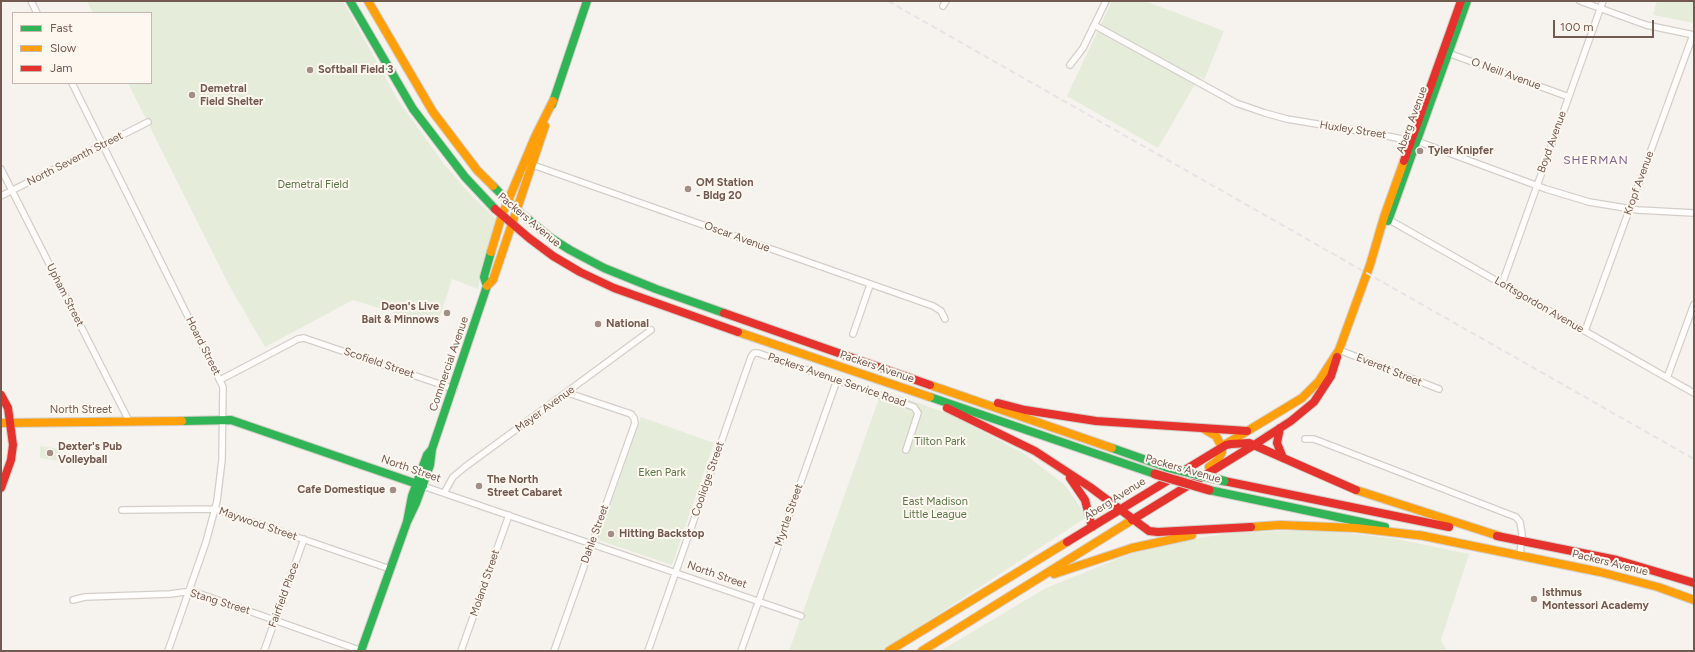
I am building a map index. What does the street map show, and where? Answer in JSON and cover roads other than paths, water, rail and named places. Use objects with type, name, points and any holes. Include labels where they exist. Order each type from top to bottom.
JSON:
[{"type":"main road","name":"Packers Avenue","points":[[350,1],[413,110],[465,177],[512,224],[553,256],[580,272],[614,288],[1155,474],[1209,490],[1620,576],[1694,600]]},
{"type":"main road","name":"Packers Avenue","points":[[368,1],[433,112],[477,170],[517,210],[551,238],[588,261],[624,277],[968,396],[1038,423],[1166,467],[1224,481],[1617,560],[1694,583]]},
{"type":"main road","name":"Commercial Avenue","points":[[362,651],[407,522],[410,501],[419,485],[427,455],[432,449],[454,388],[487,286],[493,280],[517,210],[529,163],[553,101],[587,1]]},
{"type":"main road","name":"Aberg Avenue","points":[[1446,52],[1460,1]]},
{"type":"main road","name":"Aberg Avenue","points":[[922,651],[1254,445],[1305,410],[1321,393],[1335,368],[1338,350],[1446,52],[1467,1]]},
{"type":"main road","name":"Commercial Avenue","points":[[487,286],[484,277],[485,272],[502,215],[529,163]]},
{"type":"main road","name":"Aberg Avenue","points":[[889,651],[1302,398],[1319,381],[1338,350]]},
{"type":"main road","points":[[920,394],[1028,448],[1144,528],[1155,532],[1280,525],[1328,526],[1425,536]]},
{"type":"main road","points":[[1,395],[8,408],[6,422],[13,440],[11,460],[1,488]]},
{"type":"main road","points":[[968,396],[1025,410],[1096,422],[1247,431]]},
{"type":"main road","name":"North Street","points":[[6,422],[236,421],[419,485]]},
{"type":"main road","points":[[1201,428],[1214,434],[1224,446]]},
{"type":"main road","points":[[1280,428],[1277,443],[1283,458]]},
{"type":"main road","points":[[1224,446],[1244,442],[1254,445],[1365,494],[1502,537]]},
{"type":"main road","points":[[1162,501],[1168,493],[1216,462],[1221,455],[1224,446]]},
{"type":"main road","points":[[1062,470],[1075,483],[1083,496],[1089,511],[1092,527]]},
{"type":"main road","points":[[1040,579],[1132,548],[1177,537],[1233,528]]},
{"type":"street","points":[[31,1],[36,12]]},
{"type":"street","points":[[1070,65],[1083,48],[1106,1]]},
{"type":"street","points":[[1580,1],[1646,25],[1693,35]]},
{"type":"street","name":"Boyd Avenue","points":[[1502,284],[1603,1]]},
{"type":"street","name":"Huxley Street","points":[[1094,25],[1236,103],[1287,119],[1414,141],[1537,186],[1590,202],[1629,208],[1694,213]]},
{"type":"street","name":"Kropf Avenue","points":[[1584,331],[1693,35]]},
{"type":"street","name":"O Neill Avenue","points":[[1446,52],[1569,97]]},
{"type":"street","name":"Hoard Street","points":[[72,84],[223,387],[222,460],[215,509],[206,542],[168,651]]},
{"type":"street","name":"North Seventh Street","points":[[1,196],[148,122]]},
{"type":"street","name":"Oscar Avenue","points":[[529,163],[870,285],[933,306],[941,311],[945,319]]},
{"type":"street","name":"Upham Street","points":[[1,169],[129,421]]},
{"type":"street","name":"Loftsgordon Avenue","points":[[1386,218],[1694,394]]},
{"type":"street","points":[[853,334],[870,285]]},
{"type":"street","points":[[1667,378],[1694,304]]},
{"type":"street","name":"Mayer Avenue","points":[[444,493],[453,477],[651,330]]},
{"type":"street","name":"Scofield Street","points":[[220,380],[298,338],[304,338],[454,388]]},
{"type":"street","name":"Everett Street","points":[[1338,350],[1439,390]]},
{"type":"street","name":"Packers Avenue Service Road","points":[[754,353],[758,353],[909,405],[918,411],[906,450]]},
{"type":"street","name":"Coolidge Street","points":[[648,651],[751,357],[754,353]]},
{"type":"street","name":"Myrtle Street","points":[[741,651],[837,380]]},
{"type":"street","name":"Dahle Street","points":[[554,651],[634,427],[634,418],[630,414],[568,393]]},
{"type":"street","points":[[1305,439],[1314,439],[1512,516],[1520,522],[1522,541],[1520,555]]},
{"type":"street","name":"North Street","points":[[419,485],[801,616]]},
{"type":"street","name":"Maywood Street","points":[[122,510],[215,509],[390,569]]},
{"type":"street","name":"Moland Street","points":[[461,651],[509,515]]},
{"type":"street","name":"Fairfield Place","points":[[264,651],[304,539]]},
{"type":"street","name":"Stang Street","points":[[73,600],[85,597],[170,594],[189,591],[362,651]]},
{"type":"railway","points":[[888,1],[1694,459]]},
{"type":"place","name":"Softball Field 3","points":[[310,70]]},
{"type":"place","name":"Demetral Field Shelter","points":[[192,95]]},
{"type":"place","name":"Tyler Knipfer","points":[[1420,151]]},
{"type":"place","name":"OM Station - Bldg 20","points":[[688,189]]},
{"type":"place","name":"Deon's Live Bait & Minnows","points":[[447,313]]},
{"type":"place","name":"National","points":[[598,324]]},
{"type":"place","name":"Dexter's Pub Volleyball","points":[[50,453]]},
{"type":"place","name":"The North Street Cabaret","points":[[479,486]]},
{"type":"place","name":"Cafe Domestique","points":[[393,490]]},
{"type":"place","name":"Hitting Backstop","points":[[611,534]]},
{"type":"place","name":"Isthmus Montessori Academy","points":[[1534,599]]},
{"type":"district","name":"SHERMAN","points":[[1596,160]]},
{"type":"park label","name":"Demetral Field","points":[[313,185]]},
{"type":"park label","name":"Tilton Park","points":[[940,442]]},
{"type":"park label","name":"Eken Park","points":[[662,473]]},
{"type":"park label","name":"East Madison Little League","points":[[935,508]]}]
